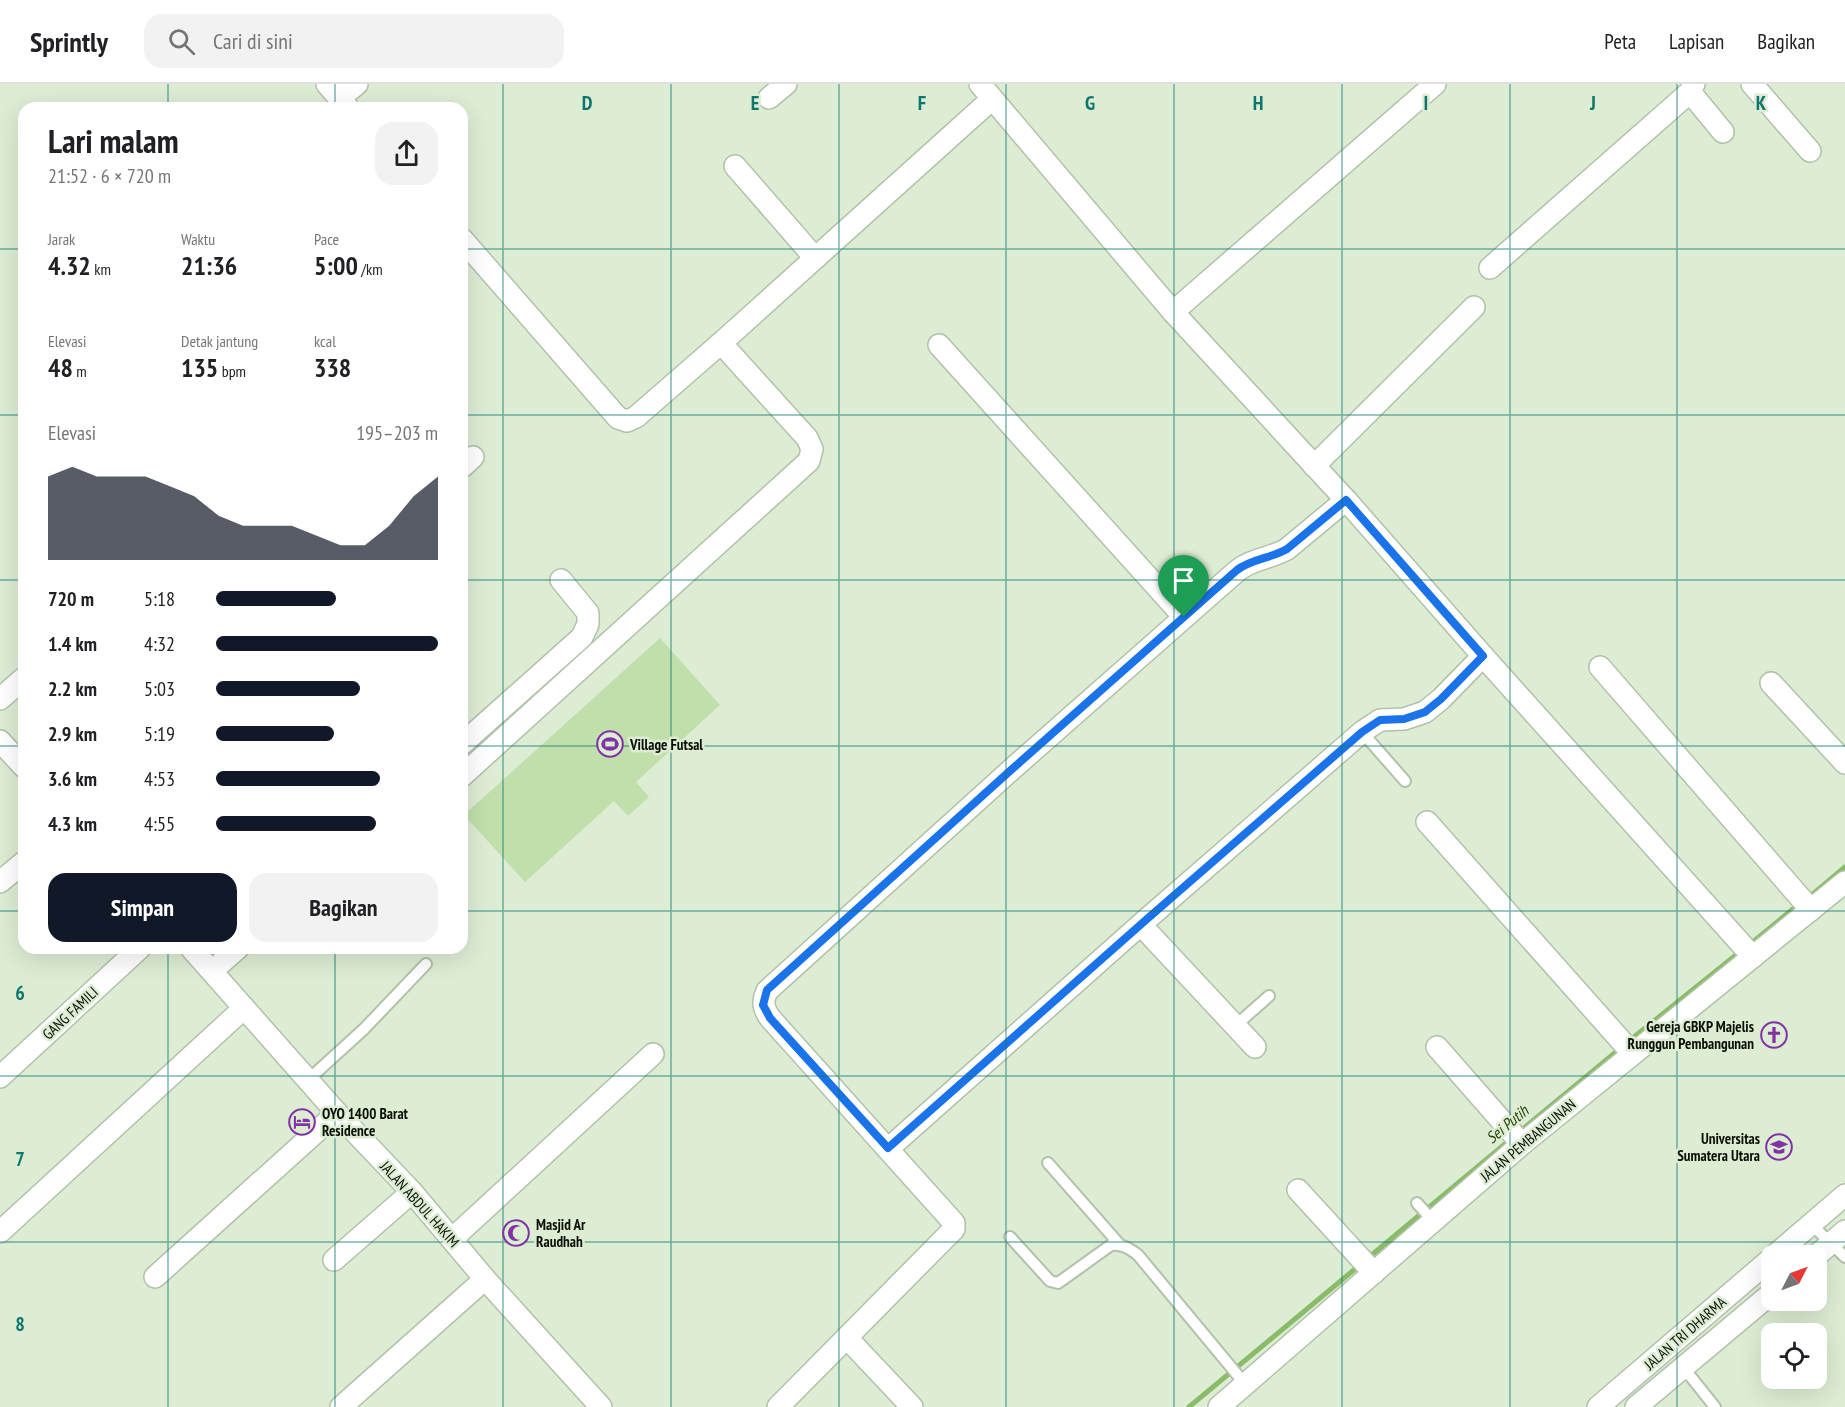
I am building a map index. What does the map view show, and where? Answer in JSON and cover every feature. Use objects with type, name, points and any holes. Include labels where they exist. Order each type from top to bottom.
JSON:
[{"type":"street","points":[[338,97],[357,84]]},
{"type":"street","points":[[769,98],[786,84]]},
{"type":"street","points":[[1173,312],[1435,84]]},
{"type":"street","points":[[1752,84],[1810,151]]},
{"type":"street","points":[[1490,268],[1692,88],[1723,132]]},
{"type":"street","points":[[468,246],[618,418],[627,421],[636,417],[721,343],[814,258],[986,91],[1173,312],[1346,500],[1747,950]]},
{"type":"street","points":[[735,166],[814,258]]},
{"type":"street","points":[[1314,466],[1474,307]]},
{"type":"street","points":[[468,771],[809,461],[812,449],[807,438],[721,343]]},
{"type":"street","points":[[939,345],[1184,617]]},
{"type":"street","points":[[778,1407],[954,1229],[954,1223],[770,1018],[763,1005],[767,990],[1011,770],[1243,566],[1277,555],[1287,549],[1346,500]]},
{"type":"street","points":[[468,739],[582,637],[588,624],[588,613],[561,580]]},
{"type":"street","points":[[888,1148],[1362,732],[1380,720],[1404,719],[1425,712],[1483,656]]},
{"type":"street","points":[[1599,667],[1807,905]]},
{"type":"street","points":[[0,699],[18,683]]},
{"type":"street","points":[[1771,683],[1845,763]]},
{"type":"street","points":[[0,741],[18,760]]},
{"type":"street","points":[[1427,822],[1627,1048]]},
{"type":"street","points":[[0,882],[18,867]]},
{"type":"street","name":"JALAN PEMBANGUNAN","points":[[1219,1407],[1238,1375],[1425,1212],[1518,1139],[1747,950],[1807,905],[1845,882]]},
{"type":"street","points":[[1141,925],[1255,1047]]},
{"type":"street","name":"GANG FAMILI","points":[[0,1077],[133,954]]},
{"type":"street","name":"JALAN ABDUL HAKIM","points":[[196,954],[308,1080],[412,1192],[485,1279],[601,1407]]},
{"type":"street","points":[[212,971],[231,954]]},
{"type":"street","points":[[0,1232],[244,1008]]},
{"type":"street","points":[[1437,1047],[1518,1139]]},
{"type":"street","points":[[452,1239],[653,1054]]},
{"type":"street","points":[[155,1277],[338,1113]]},
{"type":"street","points":[[1298,1190],[1366,1264]]},
{"type":"street","points":[[334,1260],[412,1192]]},
{"type":"street","name":"JALAN TRI DHARMA","points":[[1787,1245],[1845,1195]]},
{"type":"street","name":"JALAN TRI DHARMA","points":[[1598,1407],[1761,1267]]},
{"type":"street","points":[[341,1407],[485,1279]]},
{"type":"street","name":"JALAN TRI DHARMA","points":[[1636,1407],[1761,1302]]},
{"type":"street","points":[[847,1338],[912,1407]]},
{"type":"lane","points":[[1362,732],[1405,781]]},
{"type":"lane","points":[[308,1080],[364,1029],[426,964]]},
{"type":"lane","points":[[1235,1026],[1269,996]]},
{"type":"lane","points":[[1048,1163],[1120,1245],[1138,1255],[1238,1375]]},
{"type":"lane","points":[[1811,1224],[1834,1247]]},
{"type":"lane","points":[[1010,1237],[1050,1281],[1058,1283],[1111,1245],[1120,1245]]},
{"type":"lane","points":[[1683,1367],[1715,1407]]},
{"type":"green space","name":"Village Futsal","points":[[660,638],[720,705],[636,782],[649,797],[628,816],[614,801],[525,882],[468,819],[468,811]]},
{"type":"waterway","name":"Sei Putih","points":[[1807,899],[1845,867]]},
{"type":"waterway","name":"Sei Putih","points":[[1748,946],[1799,904]]},
{"type":"waterway","name":"Sei Putih","points":[[1629,1041],[1741,951]]},
{"type":"waterway","name":"Sei Putih","points":[[1518,1133],[1622,1047]]},
{"type":"waterway","name":"Sei Putih","points":[[1368,1258],[1511,1139]]},
{"type":"waterway","name":"Sei Putih","points":[[1189,1407],[1361,1264]]},
{"type":"place","name":"Village Futsal","points":[[610,744]]},
{"type":"place","name":"Gereja GBKP Majelis Runggun Pembangunan","points":[[1774,1035]]},
{"type":"place","name":"OYO 1400 Barat Residence","points":[[302,1122]]},
{"type":"place","name":"Universitas Sumatera Utara","points":[[1779,1147]]},
{"type":"place","name":"Masjid Ar Raudhah","points":[[516,1233]]},
{"type":"route","points":[[1346,500],[1483,656],[1425,712],[1404,719],[1380,720],[1362,732],[888,1148],[770,1018],[763,1005],[767,990],[1184,617],[1243,566],[1277,555],[1287,549],[1346,500]]}]
